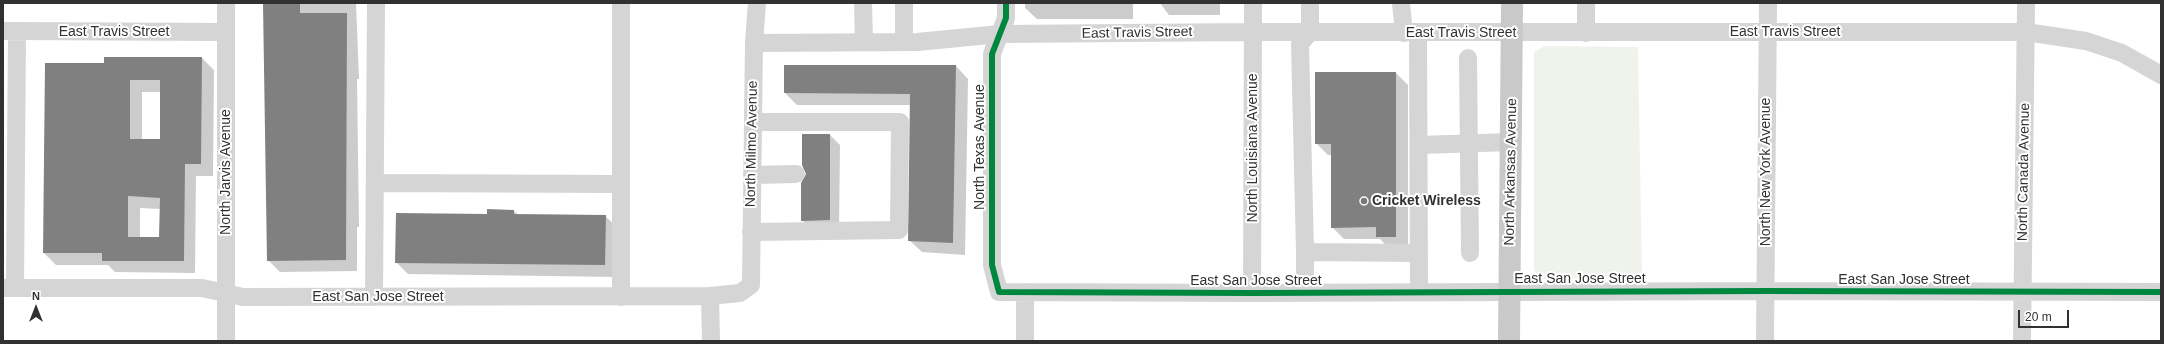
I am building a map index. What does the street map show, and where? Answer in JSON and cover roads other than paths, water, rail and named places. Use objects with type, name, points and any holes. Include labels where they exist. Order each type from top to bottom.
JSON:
[{"type":"main road","name":"North Arkansas Avenue","points":[[1509,341],[1512,3]]},
{"type":"street","name":"North Jarvis Avenue","points":[[226,3],[226,341]]},
{"type":"street","points":[[374,297],[376,3]]},
{"type":"street","points":[[621,3],[621,297]]},
{"type":"street","name":"North Milmo Avenue","points":[[751,285],[754,43],[757,3]]},
{"type":"street","points":[[863,3],[864,42]]},
{"type":"street","points":[[904,3],[904,42]]},
{"type":"street","name":"North Texas Avenue","points":[[999,292],[992,265],[992,54],[1006,18],[1006,3]]},
{"type":"street","name":"North Louisiana Avenue","points":[[1252,293],[1253,3]]},
{"type":"street","points":[[1305,293],[1300,44],[1310,32],[1310,3]]},
{"type":"street","points":[[1401,3],[1411,33],[1419,145],[1419,292]]},
{"type":"street","points":[[1586,3],[1586,33]]},
{"type":"street","name":"North New York Avenue","points":[[1765,341],[1768,3]]},
{"type":"street","name":"North Canada Avenue","points":[[2022,341],[2026,3]]},
{"type":"street","name":"East Travis Street","points":[[10,31],[226,32]]},
{"type":"street","points":[[9,288],[10,31]]},
{"type":"street","name":"East Travis Street","points":[[754,43],[904,42],[1000,34],[1253,32],[2026,32],[2086,41],[2122,53],[2161,75]]},
{"type":"street","points":[[1468,58],[1470,253]]},
{"type":"street","points":[[751,232],[899,230],[900,122],[753,122]]},
{"type":"street","points":[[1419,145],[1511,142]]},
{"type":"street","points":[[752,175],[796,174]]},
{"type":"street","points":[[375,183],[621,184]]},
{"type":"street","points":[[1305,252],[1419,253]]},
{"type":"street","name":"East San Jose Street","points":[[9,288],[202,288],[243,297],[621,297],[710,296],[740,293],[751,285]]},
{"type":"street","name":"East San Jose Street","points":[[999,292],[2161,292]]},
{"type":"street","points":[[1025,292],[1025,341]]},
{"type":"street","points":[[710,296],[711,341]]},
{"type":"place","name":"Cricket Wireless","points":[[1364,201]]}]
